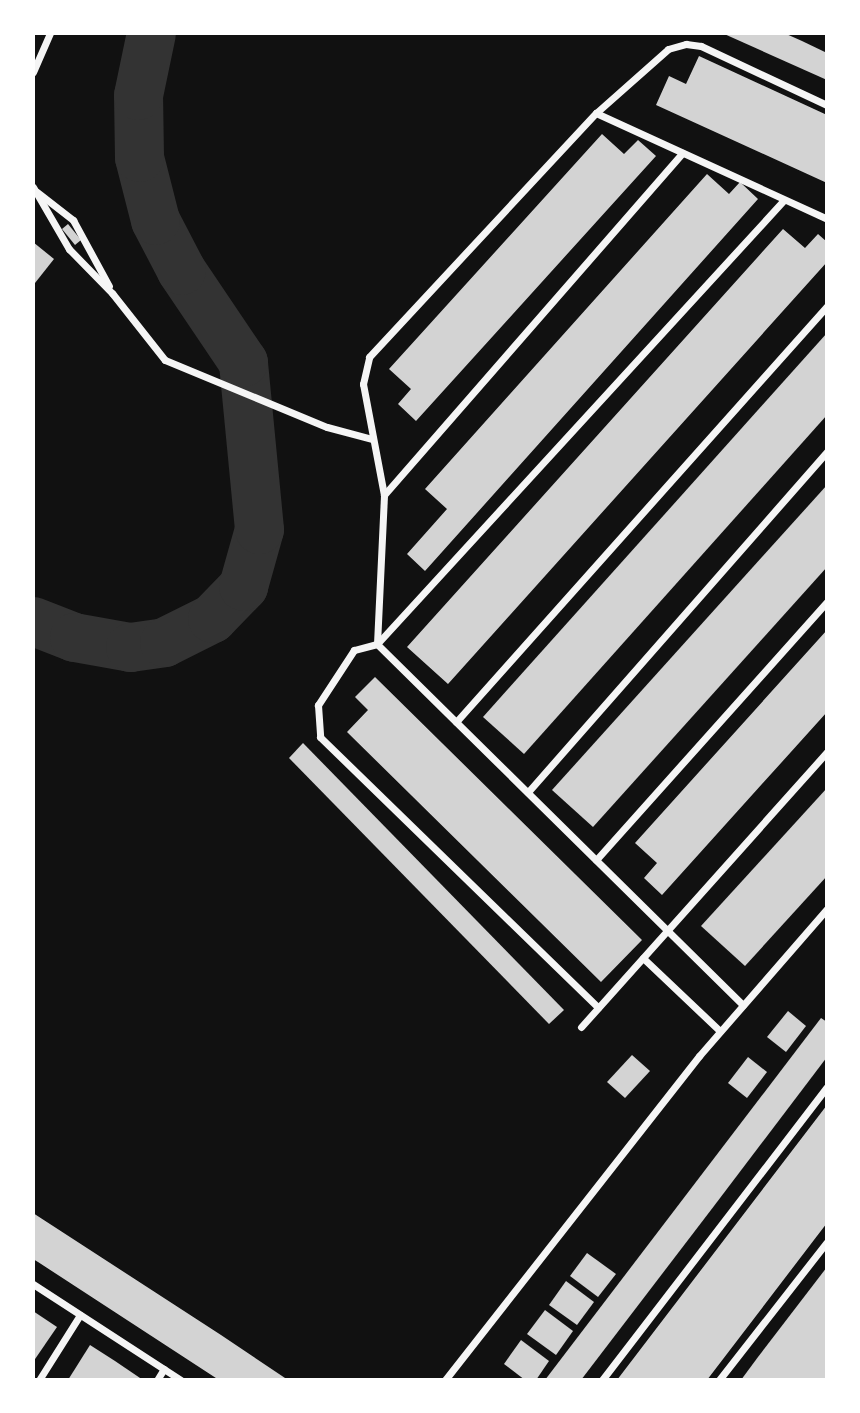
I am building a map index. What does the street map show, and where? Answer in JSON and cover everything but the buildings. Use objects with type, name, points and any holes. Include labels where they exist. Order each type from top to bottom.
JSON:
[{"type":"street","points":[[33,72],[50,33]]},
{"type":"street","points":[[743,1005],[377,644],[384,495],[363,384],[369,357],[596,113],[668,49],[701,46],[827,105]]},
{"type":"street","points":[[596,113],[827,219]]},
{"type":"street","points":[[384,495],[682,153]]},
{"type":"street","points":[[34,189],[69,249],[112,293],[165,360],[184,371],[327,427],[372,439]]},
{"type":"street","points":[[34,189],[74,220],[86,236],[112,293]]},
{"type":"street","points":[[598,1007],[320,737],[318,705],[354,650],[377,644],[784,200]]},
{"type":"street","points":[[456,722],[827,306]]},
{"type":"street","points":[[528,792],[827,452]]},
{"type":"street","points":[[596,860],[827,602]]},
{"type":"street","points":[[581,1027],[827,752]]},
{"type":"street","points":[[445,1380],[720,1031],[827,909]]},
{"type":"street","points":[[643,958],[720,1031]]},
{"type":"street","points":[[602,1380],[827,1087]]},
{"type":"street","points":[[719,1380],[827,1242]]},
{"type":"street","points":[[33,1284],[181,1380]]},
{"type":"street","points":[[39,1380],[80,1315]]},
{"type":"street","points":[[157,1380],[164,1368]]},
{"type":"waterway","points":[[33,621],[74,637],[130,647],[164,642],[212,618],[243,586],[259,529],[243,362],[181,270],[155,220],[139,157],[138,95],[151,33]]}]
